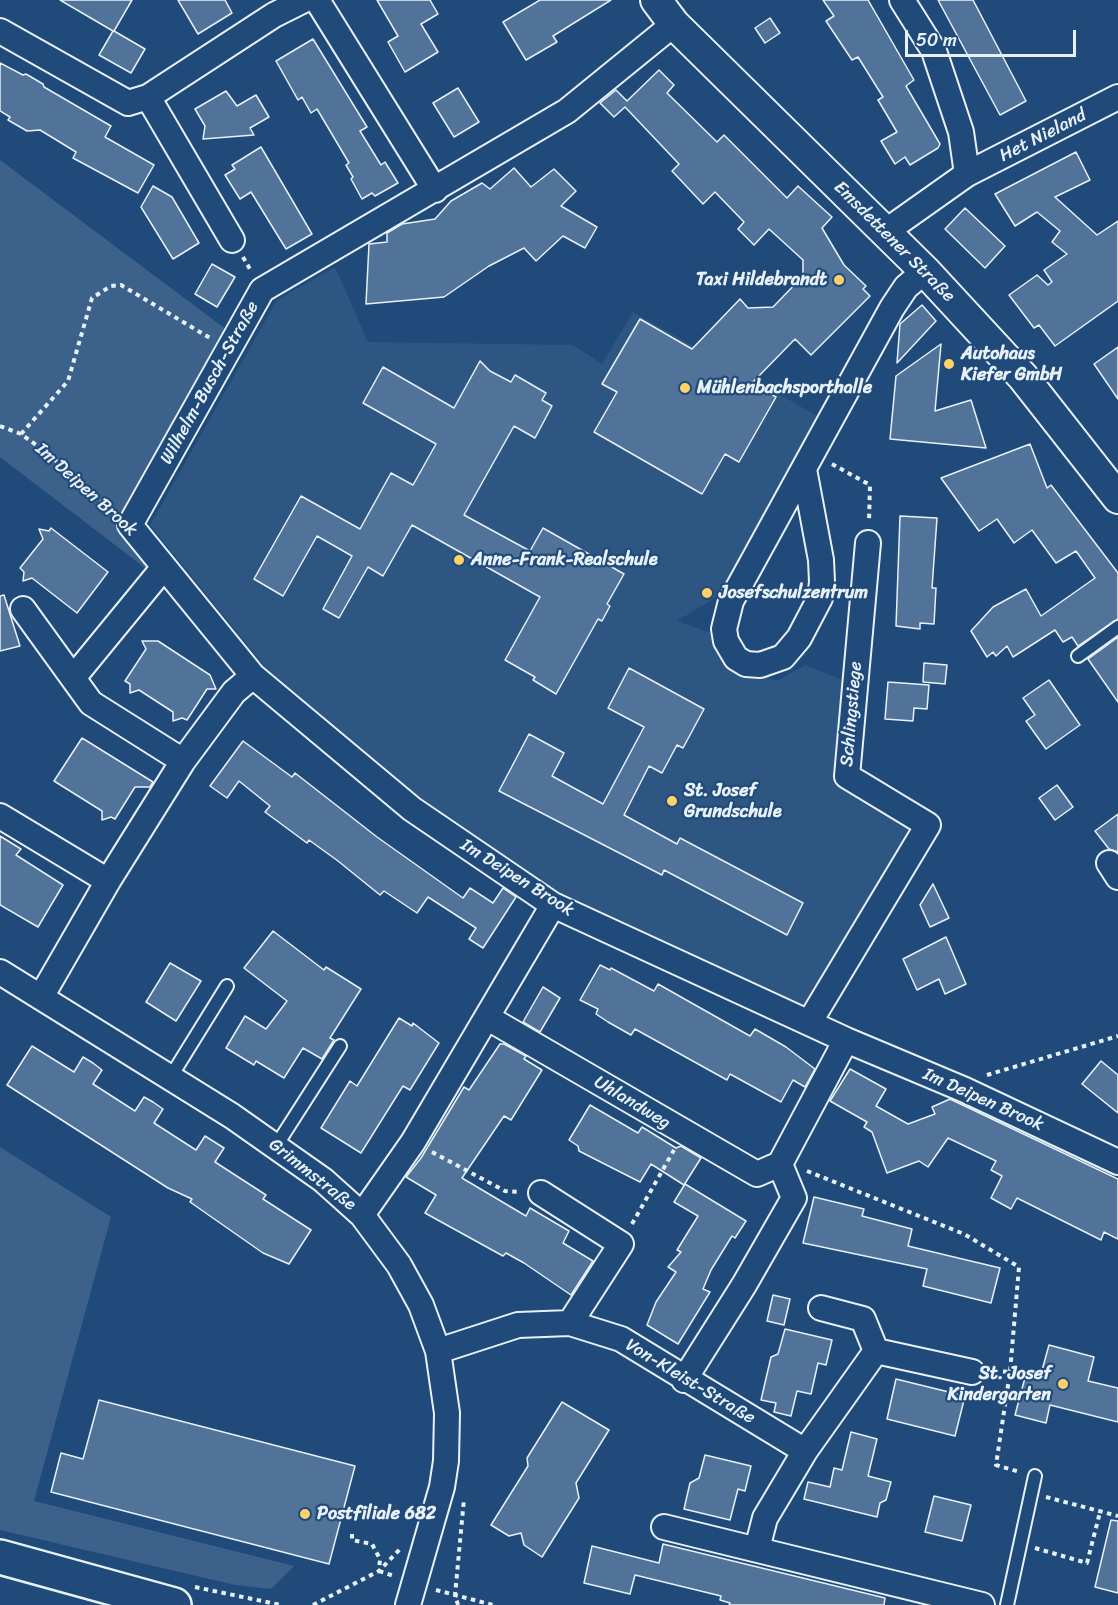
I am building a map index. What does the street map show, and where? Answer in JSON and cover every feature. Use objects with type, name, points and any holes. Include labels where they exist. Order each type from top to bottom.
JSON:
[{"type":"main road","points":[[0,1557],[174,1605]]},
{"type":"street","points":[[0,31],[128,103],[148,97],[274,15],[304,0]]},
{"type":"street","points":[[317,0],[435,190]]},
{"type":"street","name":"Emsdettener Straße","points":[[656,0],[674,24],[925,271],[1023,377],[1118,498]]},
{"type":"street","points":[[902,0],[934,51],[961,132],[968,174]]},
{"type":"street","name":"Wilhelm-Busch-Straße","points":[[130,525],[262,290],[567,111],[674,24]]},
{"type":"street","points":[[148,97],[232,240]]},
{"type":"street","name":"Het Nieland","points":[[885,232],[968,174],[1118,98]]},
{"type":"street","points":[[808,461],[822,582],[820,598],[800,638],[783,657],[760,665],[746,664],[729,650],[724,629],[731,601],[892,308],[906,287],[925,271]]},
{"type":"street","name":"Im Deipen Brook","points":[[130,525],[253,676],[412,809],[553,905],[846,1040],[965,1090],[1118,1162]]},
{"type":"street","name":"Schlingstiege","points":[[809,1023],[928,825],[847,776],[868,543]]},
{"type":"street","points":[[73,678],[164,567]]},
{"type":"street","points":[[23,609],[92,703],[183,761]]},
{"type":"street","points":[[41,997],[108,880],[183,761],[234,692],[253,676]]},
{"type":"street","points":[[0,816],[108,880]]},
{"type":"street","points":[[362,1215],[413,1142],[553,905]]},
{"type":"street","name":"Grimmstraße","points":[[0,972],[170,1077],[276,1146],[323,1180],[362,1215],[399,1265],[420,1305],[438,1351],[447,1413],[446,1461],[436,1510],[408,1605]]},
{"type":"street","name":"Uhlandweg","points":[[488,1018],[757,1174],[780,1164]]},
{"type":"street","points":[[684,1380],[744,1285],[794,1198],[780,1164],[846,1040]]},
{"type":"street","points":[[541,1193],[621,1244],[570,1323]]},
{"type":"street","points":[[821,1308],[862,1319],[876,1351]]},
{"type":"street","name":"Von-Kleist-Straße","points":[[438,1351],[518,1325],[570,1323],[621,1339],[684,1380],[805,1451]]},
{"type":"street","points":[[876,1351],[972,1372]]},
{"type":"street","points":[[757,1549],[765,1518],[805,1451],[876,1351]]},
{"type":"street","points":[[664,1527],[982,1605]]},
{"type":"lane","points":[[1078,656],[1118,627]]},
{"type":"lane","points":[[170,1077],[226,986]]},
{"type":"lane","points":[[276,1146],[340,1046]]},
{"type":"lane","points":[[1007,1605],[1035,1476]]},
{"type":"path","points":[[232,240],[262,290]]},
{"type":"path","points":[[21,434],[68,381],[92,298],[111,286],[121,285],[229,350]]},
{"type":"path","name":"Im Deipen Brook","points":[[0,426],[21,434],[130,525]]},
{"type":"path","points":[[808,461],[870,485],[868,543]]},
{"type":"path","points":[[965,1090],[974,1079],[1118,1036]]},
{"type":"path","points":[[621,1244],[683,1133]]},
{"type":"path","points":[[413,1142],[505,1191],[541,1193]]},
{"type":"path","points":[[780,1164],[820,1175],[964,1234],[1019,1267],[1010,1372],[996,1465],[1035,1476]]},
{"type":"path","points":[[1031,1493],[1118,1516]]},
{"type":"path","points":[[1020,1544],[1087,1563],[1100,1512]]},
{"type":"path","points":[[352,1534],[352,1540],[372,1544],[380,1559],[379,1571]]},
{"type":"path","points":[[314,1605],[379,1571],[404,1545]]},
{"type":"path","points":[[458,1605],[455,1595],[459,1562]]},
{"type":"path","points":[[455,1595],[493,1605]]},
{"type":"shaded area","points":[[0,160],[231,333],[127,515],[165,552],[149,571],[0,457]]},
{"type":"shaded area","name":"Anne-Frank-Realschule","points":[[335,267],[368,342],[573,345],[602,364],[633,312],[821,418],[720,595],[677,621],[714,634],[720,658],[777,681],[805,665],[848,682],[839,780],[917,827],[805,1011],[557,892],[417,795],[265,667],[150,525],[277,300]]},
{"type":"shaded area","points":[[0,1147],[111,1217],[34,1501],[294,1566],[271,1589],[235,1585],[0,1530]]},
{"type":"building","points":[[60,0],[132,0],[114,31],[145,49],[131,73],[99,55],[113,31]]},
{"type":"building","points":[[178,0],[225,0],[232,13],[198,34]]},
{"type":"building","points":[[377,0],[430,0],[438,14],[421,24],[438,52],[405,72],[388,42],[398,36]]},
{"type":"building","points":[[540,0],[611,0],[553,36],[557,42],[526,60],[503,22]]},
{"type":"building","points":[[823,0],[868,0],[914,80],[906,86],[940,144],[938,148],[910,165],[905,157],[895,164],[881,141],[897,132],[878,100],[883,97],[858,57],[852,60],[826,21],[834,16]]},
{"type":"building","points":[[938,0],[973,0],[1026,101],[1000,115]]},
{"type":"building","points":[[770,18],[780,33],[765,43],[755,28]]},
{"type":"building","points":[[313,39],[367,127],[360,131],[381,165],[385,162],[398,183],[375,196],[372,193],[362,199],[351,179],[353,177],[346,165],[349,163],[317,109],[311,113],[302,97],[298,100],[276,61]]},
{"type":"building","points":[[0,63],[23,75],[26,74],[111,126],[105,137],[154,165],[138,193],[73,158],[76,152],[40,130],[27,131],[8,120],[10,117],[0,111]]},
{"type":"building","points":[[659,70],[674,85],[667,93],[717,142],[724,135],[787,198],[798,186],[832,217],[822,228],[844,265],[866,286],[863,289],[870,296],[811,355],[795,339],[752,383],[776,397],[739,462],[725,454],[702,494],[594,432],[617,392],[602,384],[640,319],[692,349],[740,299],[748,308],[773,307],[803,276],[803,260],[769,229],[754,245],[738,229],[744,222],[715,192],[703,204],[672,171],[679,164],[625,107],[614,117],[600,103],[616,90],[627,101]]},
{"type":"building","points":[[458,88],[479,122],[454,137],[433,103]]},
{"type":"building","points":[[226,91],[237,106],[256,95],[269,117],[250,128],[254,135],[203,139],[205,126],[195,109]]},
{"type":"building","points":[[261,147],[312,234],[286,249],[251,192],[240,199],[225,175],[235,169],[232,165]]},
{"type":"building","points":[[1076,152],[1090,180],[1055,197],[1097,235],[1118,221],[1118,301],[1055,346],[1039,325],[1034,328],[1009,295],[1037,275],[1048,285],[1052,282],[1044,270],[1067,254],[1052,242],[1060,231],[1037,212],[1015,226],[995,194]]},
{"type":"building","points":[[514,168],[531,187],[554,169],[576,191],[561,206],[597,227],[585,248],[563,236],[536,261],[524,248],[489,266],[444,297],[366,304],[369,244],[387,242],[387,233],[402,224],[435,219],[451,201],[482,183],[490,189]]},
{"type":"building","points":[[153,186],[172,197],[199,243],[173,259],[141,207]]},
{"type":"building","points":[[965,208],[1005,246],[985,268],[945,229]]},
{"type":"building","points":[[212,264],[235,277],[217,307],[195,294]]},
{"type":"building","points":[[922,305],[936,321],[897,363],[900,324]]},
{"type":"building","points":[[941,344],[935,411],[971,400],[986,448],[890,439],[896,376]]},
{"type":"building","points":[[1118,347],[1118,399],[1094,364]]},
{"type":"building","points":[[480,361],[490,371],[511,382],[515,375],[546,393],[542,400],[552,406],[535,438],[514,426],[464,515],[530,551],[543,528],[624,574],[607,604],[610,606],[602,621],[598,619],[556,694],[533,680],[535,677],[505,660],[540,597],[412,525],[383,576],[368,567],[339,618],[323,609],[352,556],[317,536],[283,596],[254,579],[301,496],[360,529],[391,473],[413,485],[436,444],[363,403],[383,367],[454,408]]},
{"type":"building","points":[[1030,444],[1047,488],[1051,485],[1118,573],[1118,619],[1078,646],[1072,637],[1063,642],[1055,630],[1013,657],[1007,646],[996,656],[993,652],[987,657],[971,631],[993,607],[1026,589],[1041,616],[1095,578],[1076,551],[1056,563],[1032,530],[1014,543],[997,519],[979,531],[941,478]]},
{"type":"building","points":[[900,516],[937,518],[932,588],[936,588],[934,624],[920,623],[920,629],[896,626]]},
{"type":"building","points":[[51,528],[108,572],[77,613],[32,578],[23,581],[24,572],[20,568],[43,539],[39,529],[49,531]]},
{"type":"building","points":[[4,595],[20,646],[0,651],[0,596]]},
{"type":"building","points":[[1118,637],[1118,702],[1088,659]]},
{"type":"building","points":[[142,641],[158,641],[210,675],[216,689],[207,689],[187,720],[182,718],[173,721],[173,712],[139,690],[130,693],[130,684],[125,681],[146,649]]},
{"type":"building","points":[[924,663],[947,665],[945,684],[923,682]]},
{"type":"building","points":[[629,668],[704,709],[683,748],[677,745],[662,773],[649,766],[624,815],[677,844],[680,838],[803,903],[787,935],[664,870],[662,875],[499,791],[529,734],[564,753],[552,776],[603,804],[644,727],[608,708]]},
{"type":"building","points":[[1049,680],[1080,725],[1046,749],[1026,721],[1035,715],[1023,698]]},
{"type":"building","points":[[888,682],[929,685],[927,709],[914,708],[913,721],[885,719]]},
{"type":"building","points":[[82,738],[153,782],[150,787],[135,787],[115,819],[111,817],[102,820],[102,811],[54,781]]},
{"type":"building","points":[[243,741],[292,777],[295,773],[377,837],[463,898],[470,888],[493,903],[503,888],[516,897],[483,948],[469,939],[476,928],[428,897],[417,913],[384,891],[380,895],[309,840],[307,843],[265,812],[270,806],[239,781],[227,798],[210,786]]},
{"type":"building","points":[[1057,785],[1073,807],[1055,820],[1039,798]]},
{"type":"building","points":[[1118,814],[1118,852],[1109,849],[1095,831]]},
{"type":"building","points":[[0,836],[21,849],[16,855],[63,885],[38,927],[0,905]]},
{"type":"building","points":[[933,884],[949,918],[930,927],[920,905]]},
{"type":"building","points":[[273,931],[324,970],[326,967],[361,989],[330,1038],[334,1040],[322,1059],[303,1048],[284,1078],[256,1061],[254,1065],[226,1048],[245,1016],[266,1029],[287,1001],[244,968]]},
{"type":"building","points":[[946,937],[966,984],[945,994],[939,979],[917,990],[903,959]]},
{"type":"building","points":[[170,963],[201,981],[176,1021],[146,1002]]},
{"type":"building","points":[[600,965],[610,970],[611,968],[654,991],[658,984],[750,1036],[755,1029],[786,1047],[815,1069],[805,1087],[793,1080],[781,1102],[730,1074],[727,1080],[635,1029],[631,1035],[596,1014],[598,1009],[580,1000]]},
{"type":"building","points":[[543,987],[560,998],[540,1032],[523,1022]]},
{"type":"building","points":[[399,1018],[412,1026],[413,1023],[439,1043],[410,1090],[403,1086],[361,1153],[321,1128],[350,1081],[357,1086]]},
{"type":"building","points":[[500,1044],[526,1056],[524,1059],[542,1070],[511,1120],[504,1116],[462,1178],[526,1216],[530,1208],[569,1231],[563,1243],[593,1261],[571,1295],[524,1263],[506,1253],[503,1256],[425,1213],[436,1195],[406,1177],[421,1158],[464,1087],[469,1090]]},
{"type":"building","points":[[32,1046],[74,1072],[83,1057],[93,1063],[102,1070],[93,1084],[135,1111],[144,1097],[153,1102],[163,1109],[154,1123],[196,1150],[205,1136],[224,1148],[215,1162],[266,1195],[263,1199],[311,1230],[289,1264],[263,1253],[190,1202],[192,1199],[168,1188],[7,1085]]},
{"type":"building","points":[[1101,1061],[1118,1075],[1118,1113],[1082,1084]]},
{"type":"building","points":[[850,1069],[886,1089],[876,1106],[908,1124],[935,1114],[932,1107],[950,1099],[1118,1179],[1118,1239],[1104,1232],[1101,1240],[1017,1198],[1011,1209],[991,1198],[1002,1176],[991,1170],[996,1161],[948,1138],[928,1167],[919,1161],[887,1173],[872,1132],[864,1127],[867,1122],[830,1101]]},
{"type":"building","points":[[590,1105],[638,1133],[642,1127],[676,1148],[681,1146],[701,1158],[684,1185],[651,1164],[640,1182],[579,1151],[578,1146],[569,1140]]},
{"type":"building","points":[[685,1184],[746,1221],[735,1238],[732,1236],[711,1270],[703,1289],[710,1292],[678,1344],[647,1325],[656,1302],[676,1272],[668,1267],[681,1252],[677,1250],[698,1216],[674,1202]]},
{"type":"building","points":[[814,1197],[864,1209],[862,1216],[912,1229],[908,1246],[1000,1268],[991,1303],[923,1286],[927,1269],[803,1243]]},
{"type":"building","points":[[773,1295],[790,1299],[784,1325],[767,1321]]},
{"type":"building","points":[[785,1329],[832,1340],[826,1365],[818,1363],[811,1394],[797,1391],[791,1416],[774,1412],[776,1403],[761,1400],[771,1357],[778,1354]]},
{"type":"building","name":"St. Josef Kindergarten","points":[[1049,1345],[1094,1357],[1088,1381],[1118,1388],[1118,1422],[1050,1405],[1046,1423],[1015,1415],[1027,1370],[1041,1374]]},
{"type":"building","points":[[896,1379],[965,1396],[955,1436],[887,1419]]},
{"type":"building","points":[[99,1400],[355,1466],[329,1564],[51,1492],[61,1453],[83,1459]]},
{"type":"building","points":[[562,1402],[609,1430],[576,1483],[579,1498],[542,1557],[524,1545],[521,1533],[509,1536],[491,1525],[528,1466],[527,1458]]},
{"type":"building","points":[[851,1432],[877,1439],[868,1476],[891,1482],[886,1500],[880,1503],[877,1517],[804,1499],[808,1482],[830,1487],[834,1468],[842,1470]]},
{"type":"building","points":[[705,1455],[751,1466],[745,1491],[738,1489],[730,1520],[684,1509],[690,1483],[699,1478]]},
{"type":"building","points":[[934,1496],[971,1505],[962,1541],[925,1532]]},
{"type":"building","points":[[1111,1520],[1118,1521],[1118,1593],[1095,1587]]},
{"type":"building","points":[[663,1544],[885,1598],[884,1605],[729,1605],[730,1603],[720,1600],[721,1596],[635,1575],[630,1594],[584,1583],[592,1546],[659,1563]]},
{"type":"place","name":"Taxi Hildebrandt","points":[[839,280]]},
{"type":"place","name":"Autohaus Kiefer GmbH","points":[[949,364]]},
{"type":"place","name":"Mühlenbachsporthalle","points":[[685,388]]},
{"type":"place","name":"Anne-Frank-Realschule","points":[[459,560]]},
{"type":"place","name":"Josefschulzentrum","points":[[707,593]]},
{"type":"place","name":"St. Josef Grundschule","points":[[672,801]]},
{"type":"place","name":"St. Josef Kindergarten","points":[[1063,1384]]},
{"type":"place","name":"Postfiliale 682","points":[[305,1514]]}]
